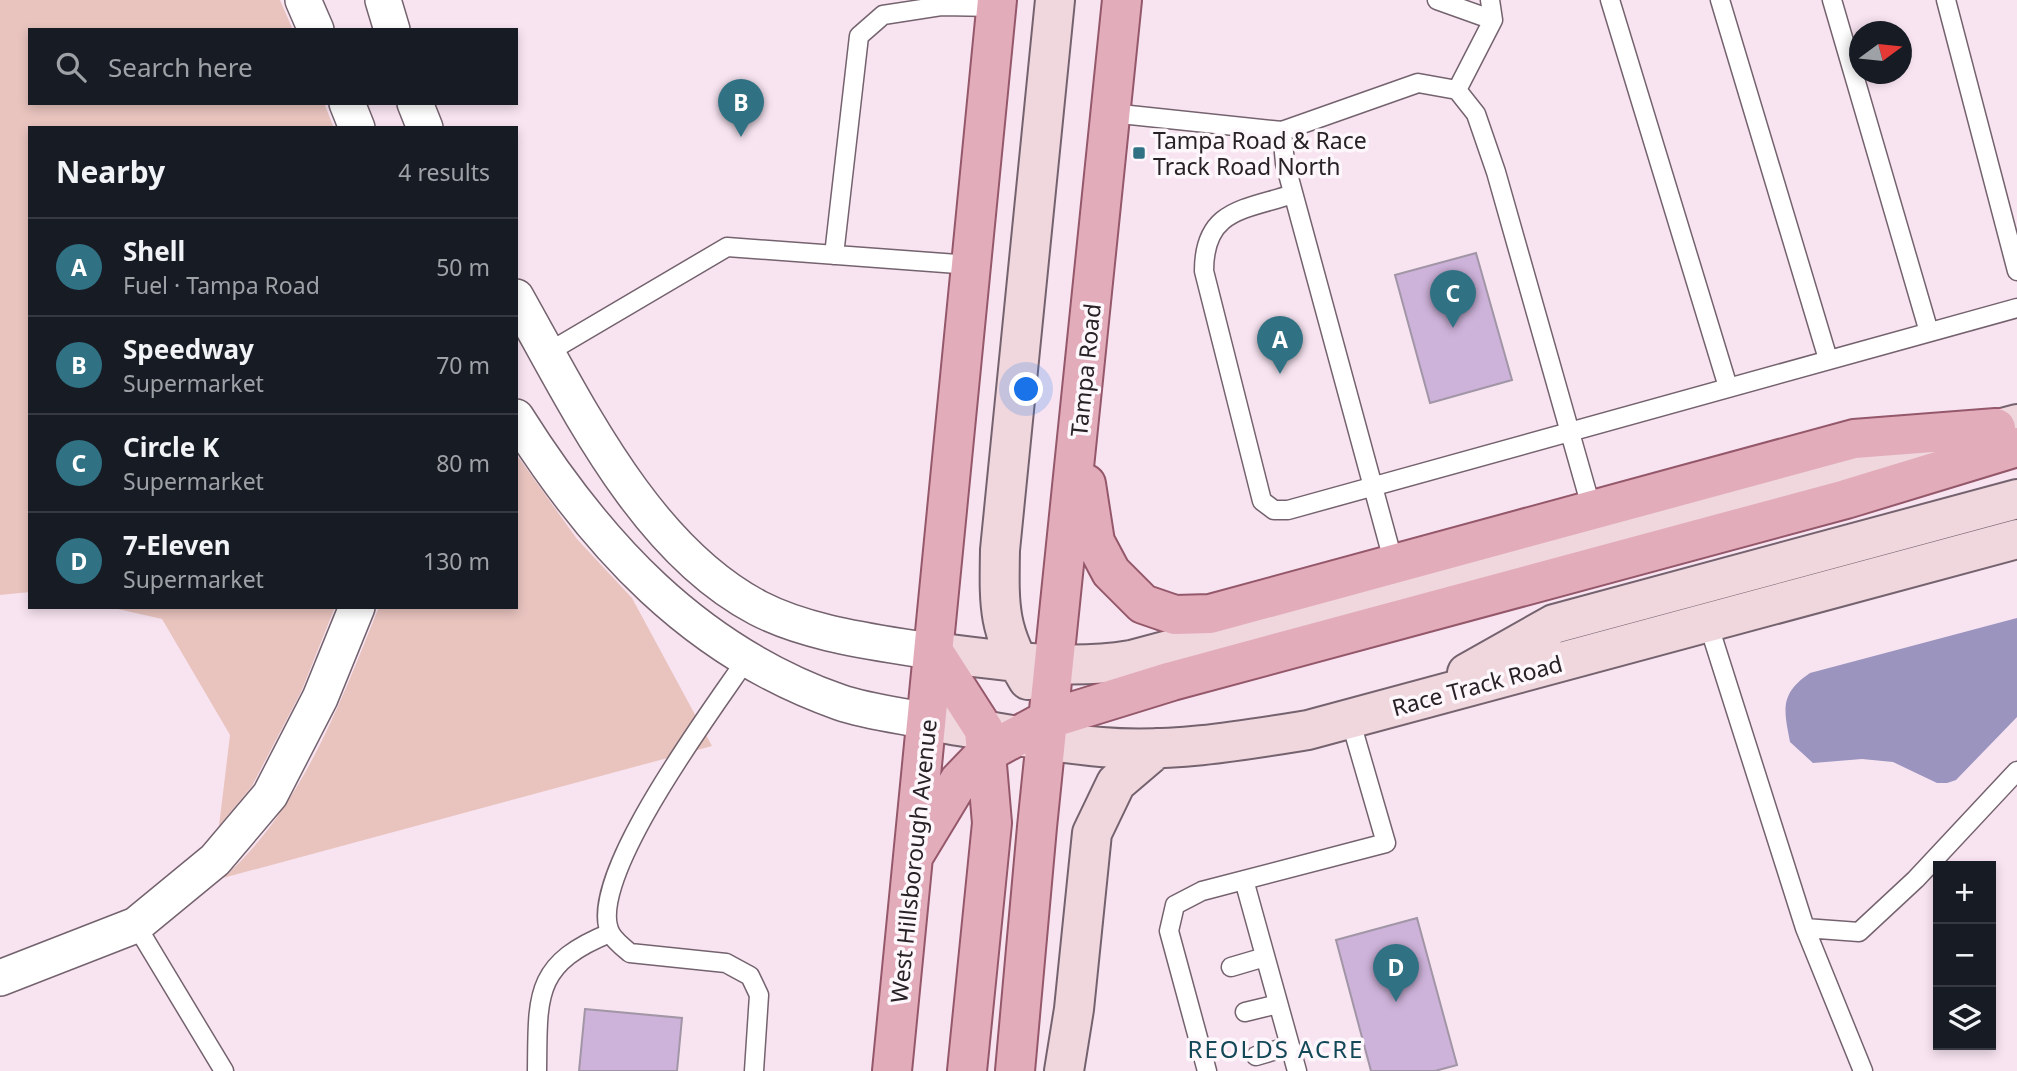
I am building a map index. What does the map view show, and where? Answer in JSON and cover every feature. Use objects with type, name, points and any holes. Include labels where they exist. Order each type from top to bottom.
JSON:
[{"type":"main road","points":[[1035,663],[1003,629],[999,595],[1000,550],[1055,0]]},
{"type":"main road","name":"Tampa Road","points":[[1028,728],[1035,663],[1078,439],[1122,0]]},
{"type":"main road","points":[[934,652],[997,4]]},
{"type":"main road","points":[[934,652],[1092,667],[1162,653],[2010,433]]},
{"type":"main road","points":[[1078,439],[1096,542],[1111,572],[1143,604],[1175,615],[1210,614],[1854,439],[2010,433]]},
{"type":"main road","points":[[914,857],[958,781],[1028,728],[1172,681],[1846,499],[2010,433]]},
{"type":"main road","points":[[1417,701],[1553,624],[2017,499]]},
{"type":"main road","name":"Race Track Road","points":[[928,720],[1028,728],[1102,747],[1157,748],[1238,741],[1308,730],[2017,539]]},
{"type":"main road","points":[[934,652],[1028,728]]},
{"type":"main road","name":"West Hillsborough Avenue","points":[[892,1071],[934,652]]},
{"type":"main road","points":[[967,1071],[992,823],[1028,728]]},
{"type":"main road","points":[[1015,1071],[1028,728]]},
{"type":"main road","points":[[1064,1071],[1074,1009],[1092,833],[1116,783],[1157,748]]},
{"type":"street","points":[[303,0],[315,28]]},
{"type":"street","points":[[383,0],[392,28]]},
{"type":"street","points":[[348,105],[356,126]]},
{"type":"street","points":[[416,105],[424,126]]},
{"type":"street","points":[[518,301],[619,473],[661,528],[715,581],[760,609],[814,628],[934,652]]},
{"type":"street","points":[[571,395],[518,425],[595,528],[655,592],[703,632],[746,660],[841,703],[928,720]]},
{"type":"street","points":[[0,978],[136,925],[215,860],[270,795],[320,698],[355,609]]},
{"type":"lane","points":[[1437,0],[1493,20]]},
{"type":"lane","points":[[1457,90],[1493,20],[1490,0]]},
{"type":"lane","points":[[1610,0],[1728,387]]},
{"type":"lane","points":[[1720,0],[1828,359]]},
{"type":"lane","points":[[1832,0],[1929,332]]},
{"type":"lane","points":[[1946,0],[2017,271]]},
{"type":"lane","points":[[834,255],[859,36],[883,15],[941,6],[997,4]]},
{"type":"lane","points":[[1111,113],[1282,131],[1418,83],[1457,90],[1476,114],[1496,172],[1592,510]]},
{"type":"lane","points":[[1282,131],[1285,163],[1293,194],[1394,564]]},
{"type":"lane","points":[[1293,194],[1225,216],[1213,227],[1204,246],[1204,271],[1262,500],[1274,510],[1288,510],[1373,489],[1569,430],[2017,308]]},
{"type":"lane","points":[[547,353],[727,247],[971,265]]},
{"type":"lane","points":[[1708,623],[1805,928],[1863,1071]]},
{"type":"lane","points":[[746,660],[644,814],[625,849],[607,911],[610,933],[630,953],[726,962],[750,976],[760,995],[754,1071]]},
{"type":"lane","points":[[1212,1068],[1190,978],[1169,932],[1175,905],[1202,891],[1385,843],[1350,719]]},
{"type":"lane","points":[[1805,928],[1859,932],[1916,879],[2017,771]]},
{"type":"lane","points":[[1244,880],[1297,1071]]},
{"type":"lane","points":[[136,925],[224,1071]]},
{"type":"lane","points":[[537,1071],[538,1009],[549,974],[562,958],[579,946],[610,933]]},
{"type":"lane","points":[[1231,967],[1265,957]]},
{"type":"lane","points":[[1245,1012],[1278,1004]]},
{"type":"lane","points":[[1256,1056],[1290,1046]]},
{"type":"shaded area","points":[[0,0],[280,0],[292,28],[28,28],[28,105],[325,105],[333,126],[28,126],[28,592],[0,595]]},
{"type":"shaded area","points":[[518,457],[577,539],[632,598],[712,746],[223,878],[251,850],[297,787],[349,680],[378,609],[518,609]]},
{"type":"shaded area","points":[[118,609],[334,609],[301,692],[252,786],[219,826],[230,735],[162,619]]},
{"type":"shaded area","points":[[2017,618],[2017,717],[1956,780],[1937,783],[1893,762],[1862,759],[1813,763],[1790,742],[1786,721],[1788,696],[1810,673]]},
{"type":"building","points":[[1476,253],[1512,380],[1430,403],[1395,275]]},
{"type":"building","points":[[1417,918],[1457,1065],[1435,1071],[1371,1071],[1336,940]]},
{"type":"building","points":[[585,1009],[682,1018],[677,1071],[579,1071]]},
{"type":"place","name":"Speedway","points":[[741,137]]},
{"type":"place","name":"Tampa Road & Race Track Road North","points":[[1139,153]]},
{"type":"place","name":"Circle K","points":[[1453,328]]},
{"type":"place","name":"Shell","points":[[1280,374]]},
{"type":"place","name":"7-Eleven","points":[[1396,1002]]},
{"type":"district","name":"REOLDS ACRE","points":[[1276,1048]]}]
